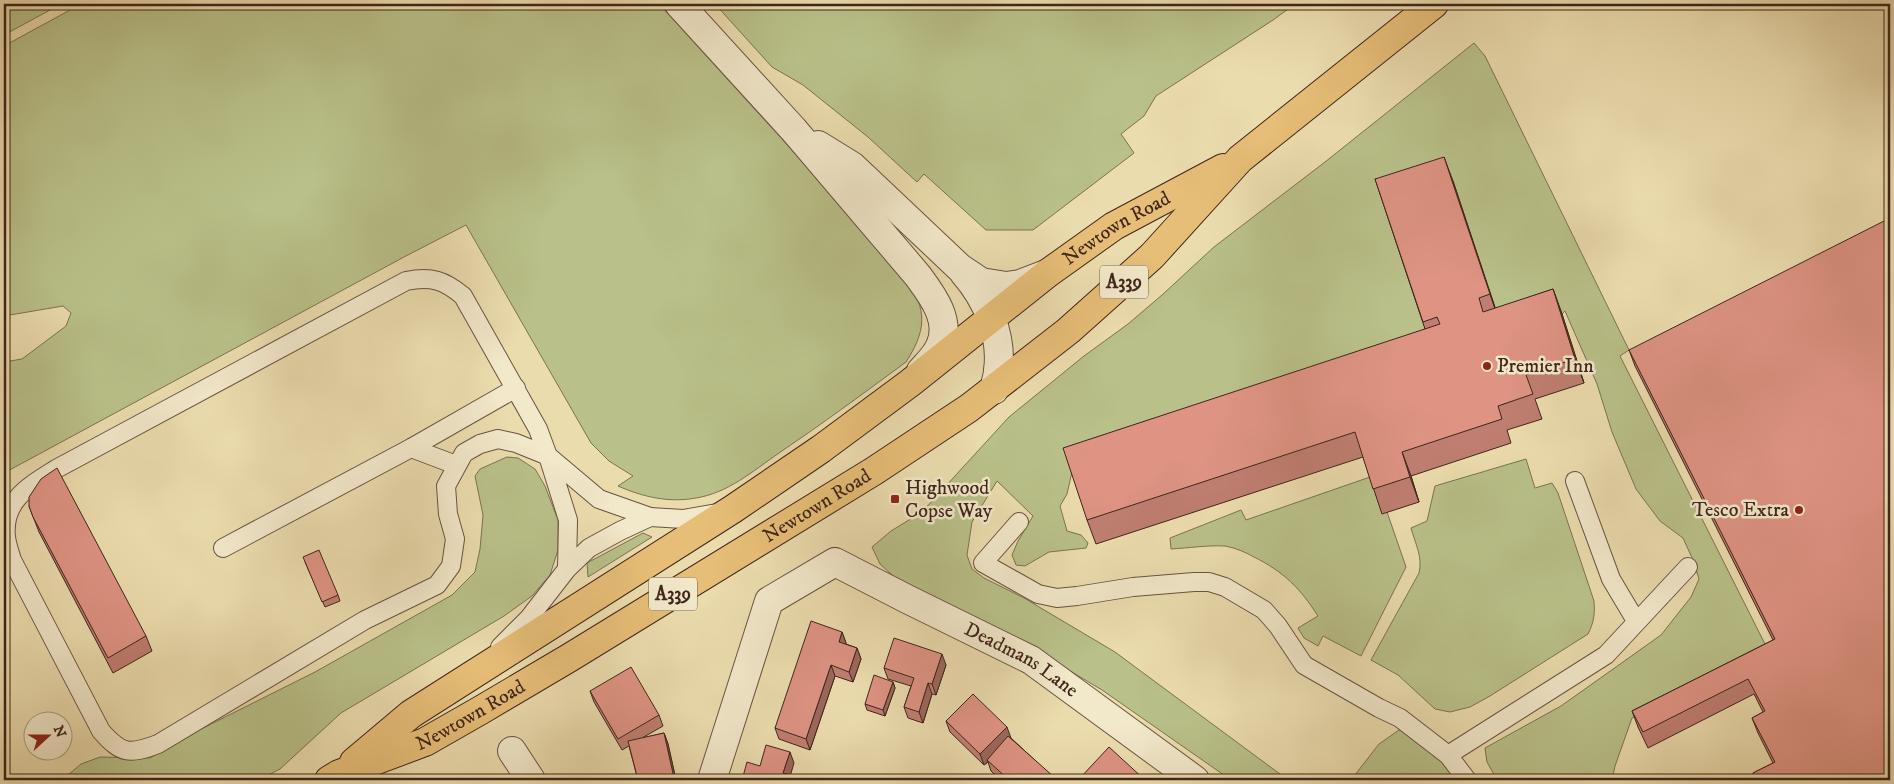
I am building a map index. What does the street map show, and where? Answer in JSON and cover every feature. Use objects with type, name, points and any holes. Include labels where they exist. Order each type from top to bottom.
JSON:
[{"type":"highway","name":"Newtown Road","points":[[334,777],[425,742],[561,663],[874,471],[969,408],[1068,332],[1152,256],[1240,159],[1434,4]]},
{"type":"highway","name":"Newtown Road","points":[[334,777],[411,714],[733,509],[821,449],[910,383],[1048,273],[1114,226],[1240,159]]},
{"type":"street","points":[[679,4],[793,129],[912,269],[934,298],[941,315],[943,328],[941,345],[932,359],[910,383]]},
{"type":"street","points":[[793,129],[852,166],[960,268],[977,287],[988,307],[997,343],[999,370],[994,390]]},
{"type":"street","points":[[960,268],[981,282],[1006,286],[1020,284],[1048,273]]},
{"type":"street","name":"Deadmans Lane","points":[[712,780],[769,601],[845,557],[907,599],[1031,660],[1195,780]]},
{"type":"street","points":[[512,751],[531,780]]},
{"type":"lane","points":[[567,569],[568,520],[548,456],[538,429],[463,296],[448,284],[432,279],[406,281],[56,469],[24,489],[12,504],[7,522],[6,537],[12,560],[101,731],[114,746],[126,750],[140,750],[158,744],[365,620],[437,585],[451,566],[455,539],[448,514],[446,486],[464,453],[480,444],[498,439],[516,443],[548,456],[599,499],[650,517],[683,519],[733,509]]},
{"type":"lane","points":[[224,548],[411,448],[516,388]]},
{"type":"lane","points":[[411,448],[456,466]]},
{"type":"lane","points":[[1575,481],[1611,579],[1636,621]]},
{"type":"lane","points":[[474,674],[529,618],[567,569],[589,548],[650,517]]},
{"type":"lane","points":[[1019,522],[983,563],[1038,594],[1056,598],[1133,587],[1194,582],[1209,582],[1226,588],[1264,610],[1278,626],[1304,665],[1400,718],[1448,755],[1467,780]]},
{"type":"lane","points":[[1448,755],[1606,655],[1688,567]]},
{"type":"green space","points":[[4,4],[61,4],[4,35]]},
{"type":"green space","points":[[81,4],[659,4],[902,271],[920,305],[922,316],[919,337],[906,362],[827,420],[740,480],[719,491],[696,498],[676,500],[647,496],[618,486],[633,476],[609,461],[591,443],[466,225],[4,473],[4,362],[22,359],[66,326],[71,313],[63,306],[4,316],[4,46]]},
{"type":"green space","points":[[715,4],[1295,4],[1156,96],[1144,116],[1121,134],[1134,153],[1033,230],[986,230],[924,174],[917,182],[868,137],[803,85],[772,67]]},
{"type":"green space","points":[[1474,43],[1485,56],[1629,350],[1620,356],[1767,648],[1632,718],[1612,780],[1497,780],[1487,762],[1485,748],[1561,706],[1661,635],[1691,597],[1699,579],[1683,538],[1660,521],[1636,489],[1612,432],[1597,384],[1565,311],[1562,314],[1431,346],[1072,472],[1067,494],[1060,506],[1067,531],[1081,535],[1088,543],[1086,548],[1049,552],[1025,566],[1016,565],[1012,555],[1033,516],[997,481],[972,522],[967,555],[972,569],[984,578],[1024,598],[1115,652],[1288,780],[1231,780],[1102,690],[1017,639],[902,584],[880,564],[872,547],[891,531],[922,512],[1009,417],[1084,356],[1128,324],[1214,247],[1325,162]]},
{"type":"green space","points":[[507,457],[518,458],[535,469],[545,486],[558,520],[558,550],[550,575],[532,596],[504,616],[341,713],[280,769],[259,780],[62,780],[81,764],[100,757],[150,758],[201,729],[315,672],[452,595],[475,572],[480,549],[483,515],[475,476],[480,469]]},
{"type":"green space","points":[[1526,459],[1535,488],[1552,483],[1558,493],[1594,601],[1592,626],[1588,634],[1470,707],[1450,712],[1435,709],[1398,675],[1371,660],[1419,573],[1420,561],[1411,528],[1427,521],[1435,486]]},
{"type":"green space","points":[[1370,477],[1382,513],[1387,512],[1406,567],[1361,656],[1323,636],[1318,646],[1304,638],[1298,628],[1318,616],[1298,589],[1283,575],[1265,563],[1244,552],[1225,546],[1171,549],[1170,538],[1241,510],[1246,520]]},
{"type":"green space","points":[[643,533],[652,537],[588,577],[587,563]]},
{"type":"green space","points":[[1399,730],[1417,734],[1441,758],[1457,780],[1351,780],[1379,744]]},
{"type":"building","name":"Premier Inn","points":[[1444,157],[1490,294],[1479,298],[1483,312],[1553,289],[1575,359],[1526,375],[1533,394],[1498,406],[1502,419],[1402,452],[1410,477],[1373,489],[1355,432],[1087,520],[1063,448],[1440,324],[1437,317],[1423,322],[1375,179]]},
{"type":"building","name":"Tesco Extra","points":[[1890,218],[1890,780],[1756,780],[1753,773],[1775,762],[1752,718],[1765,711],[1748,679],[1643,732],[1632,711],[1775,639],[1629,350]]},
{"type":"building","points":[[57,468],[146,636],[108,658],[33,517],[29,506],[29,497],[41,479]]},
{"type":"building","points":[[319,550],[338,595],[322,602],[303,557]]},
{"type":"building","points":[[811,621],[842,632],[839,642],[857,648],[849,672],[831,665],[806,739],[775,728]]},
{"type":"building","points":[[894,638],[942,654],[932,684],[928,683],[919,712],[904,707],[914,678],[884,668]]},
{"type":"building","points":[[631,667],[659,715],[618,739],[590,691]]},
{"type":"building","points":[[874,675],[893,682],[883,710],[865,704]]},
{"type":"building","points":[[973,694],[1007,727],[980,754],[946,721]]},
{"type":"building","points":[[664,733],[674,778],[638,780],[628,741]]},
{"type":"building","points":[[1008,736],[1054,777],[1052,780],[1009,780],[987,760]]},
{"type":"building","points":[[766,745],[790,752],[783,773],[794,776],[792,780],[742,780],[747,762],[760,766]]},
{"type":"building","points":[[1109,747],[1145,780],[1085,780],[1081,777]]},
{"type":"place","name":"Premier Inn","points":[[1487,366]]},
{"type":"place","name":"Highwood Copse Way","points":[[895,499]]},
{"type":"place","name":"Tesco Extra","points":[[1799,510]]}]
